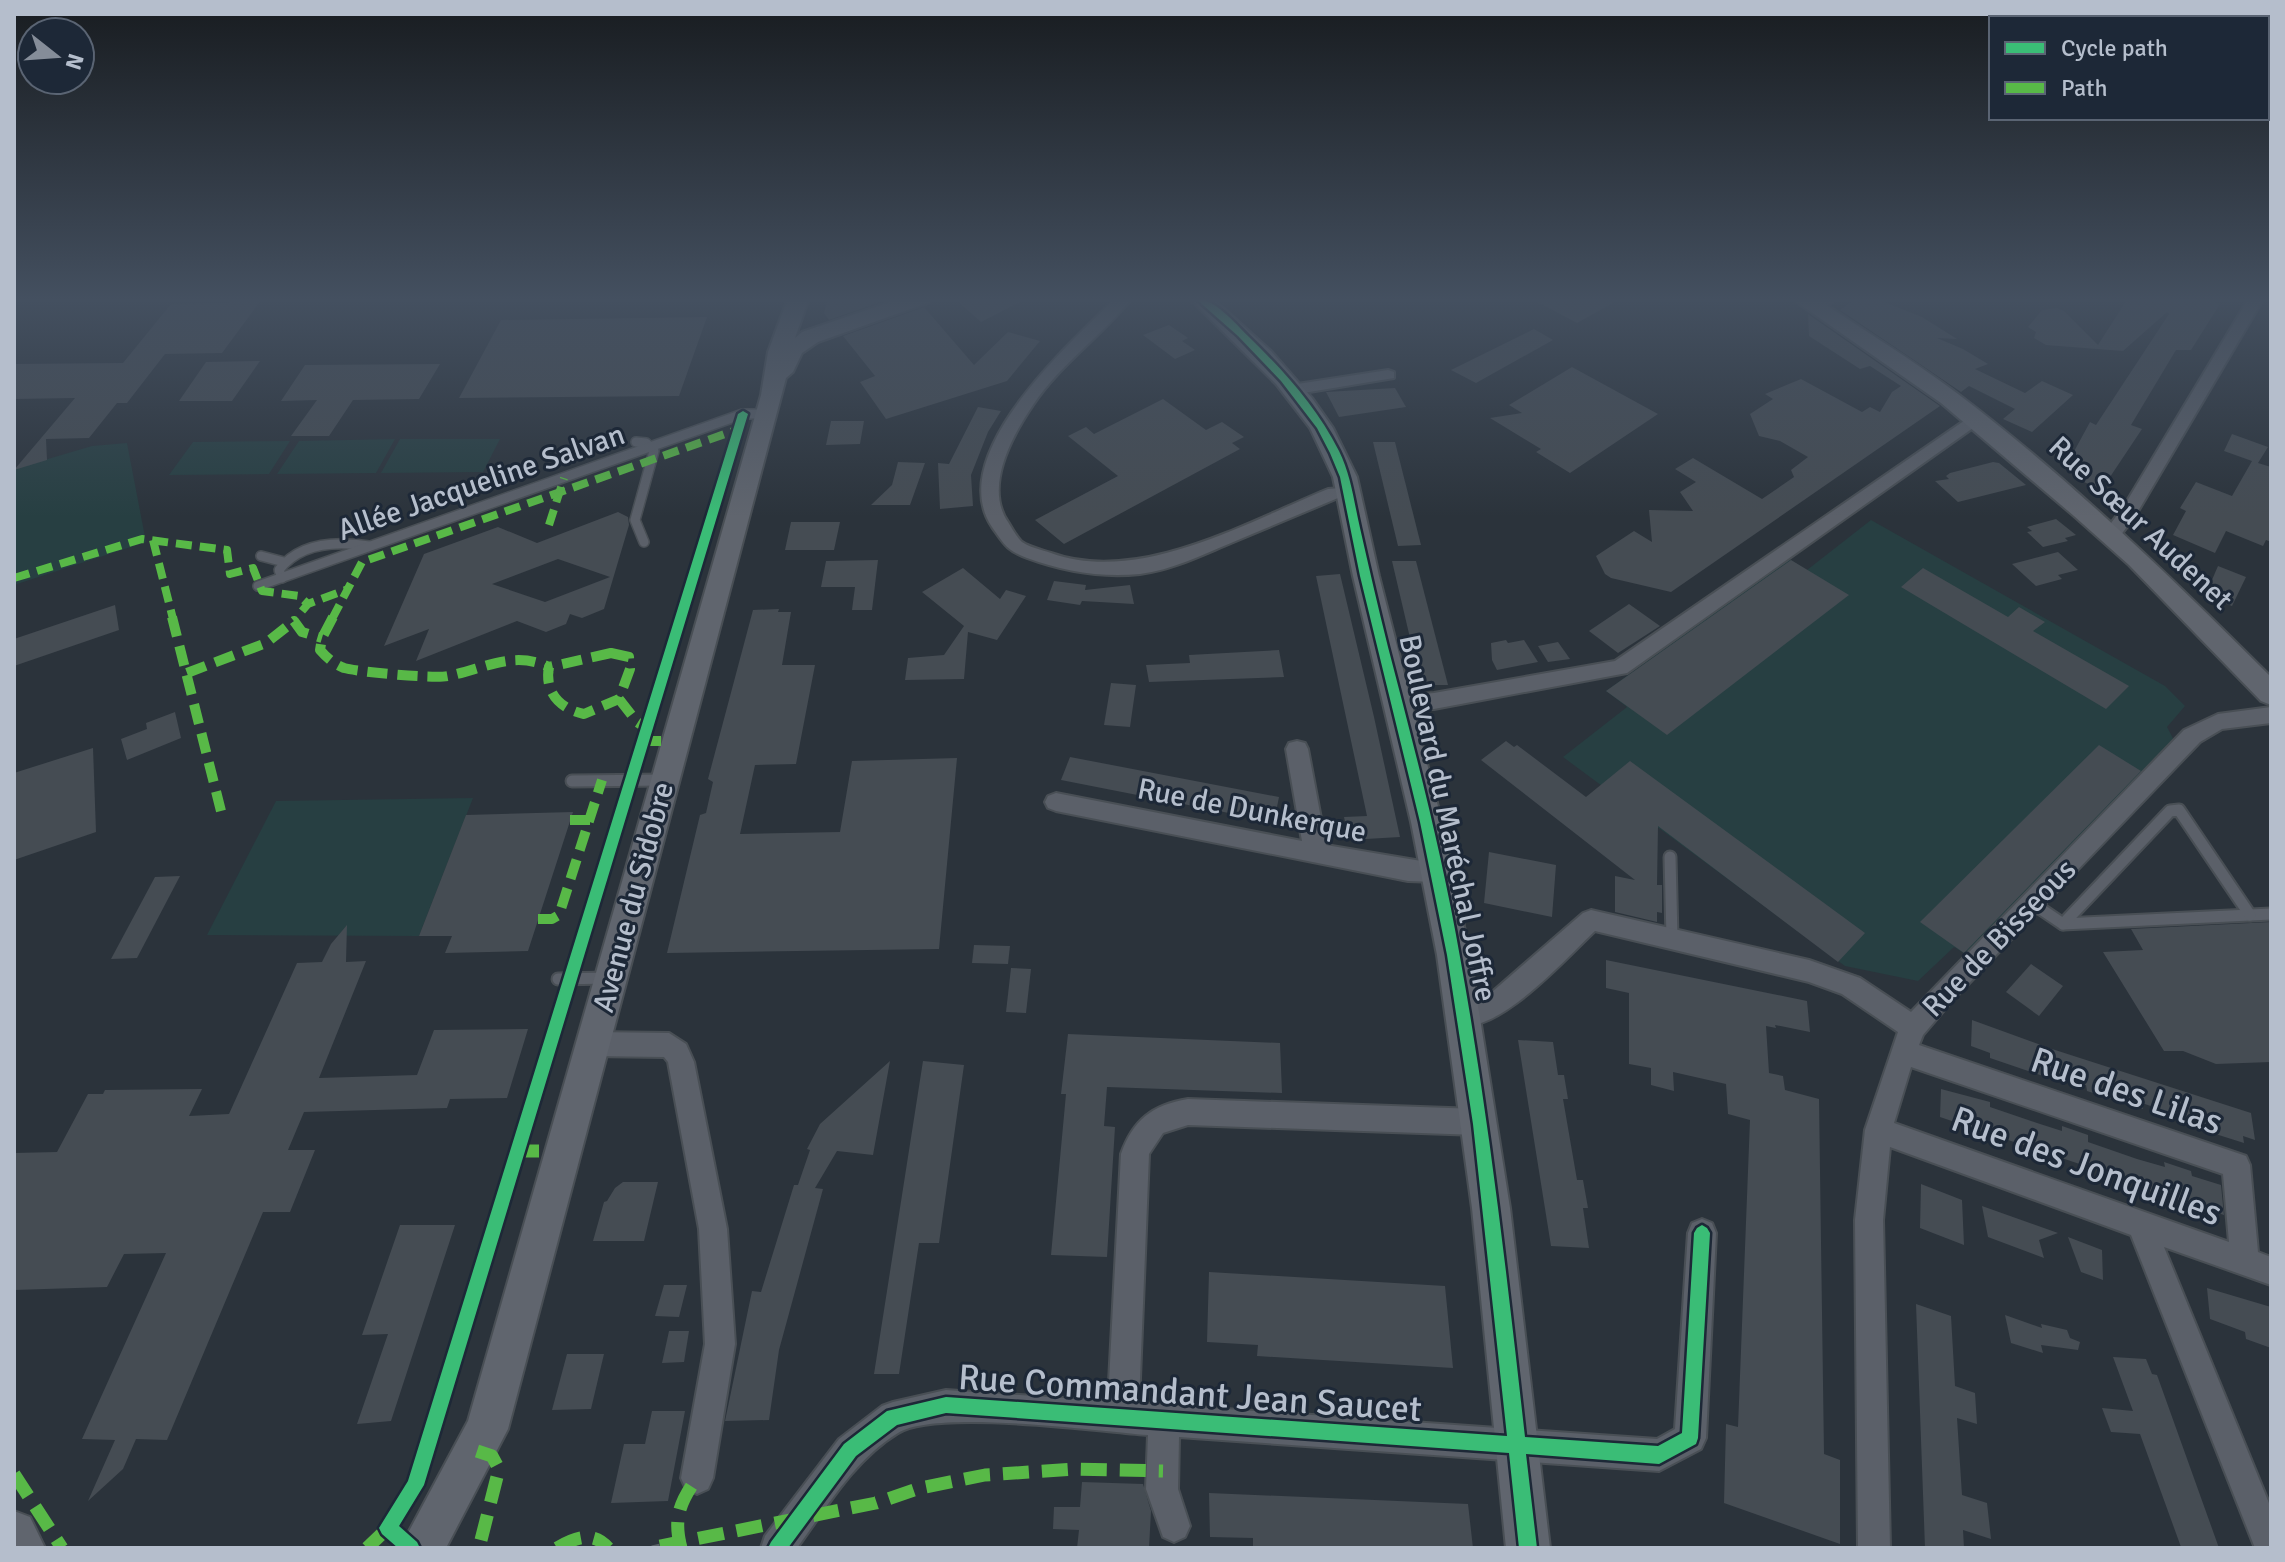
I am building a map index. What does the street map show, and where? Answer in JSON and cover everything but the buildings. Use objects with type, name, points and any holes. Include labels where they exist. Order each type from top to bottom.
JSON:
[{"type":"street","name":"Avenue du Sidobre","points":[[456,1488],[487,1429],[770,405],[776,371]]},
{"type":"street","points":[[770,405],[784,371]]},
{"type":"street","points":[[1052,371],[1025,404],[989,481],[992,512],[1016,547],[1059,563],[1102,568],[1140,567],[1175,559],[1334,493],[1347,491]]},
{"type":"street","name":"Boulevard du Maréchal Joffre","points":[[1275,371],[1331,444],[1341,463],[1437,872],[1464,1016],[1528,1548]]},
{"type":"street","name":"Rue Sœur Audenet","points":[[1911,371],[1949,398],[2111,535],[2271,694]]},
{"type":"street","points":[[2111,535],[2131,509],[2213,371]]},
{"type":"street","points":[[1291,390],[1388,375]]},
{"type":"street","points":[[1398,703],[1434,701],[1620,668],[1974,419]]},
{"type":"street","name":"Rue de Bisseous","points":[[1874,1548],[1869,1220],[1878,1130],[1908,1040],[2032,903],[2192,736],[2218,722],[2271,715]]},
{"type":"street","points":[[1297,749],[1316,853]]},
{"type":"street","name":"Rue de Dunkerque","points":[[1056,802],[1408,871],[1437,872]]},
{"type":"street","points":[[1464,1016],[1492,1008],[1591,920],[1809,971],[1851,986],[1908,1040]]},
{"type":"street","name":"Rue des Lilas","points":[[1908,1040],[2236,1165],[2258,1266]]},
{"type":"street","points":[[592,1044],[669,1045],[677,1052],[681,1062],[713,1229],[720,1344],[697,1478]]},
{"type":"street","points":[[1123,1417],[1135,1154],[1138,1142],[1153,1122],[1173,1113],[1188,1112],[1478,1122]]},
{"type":"street","name":"Rue des Jonquilles","points":[[1878,1130],[2258,1266]]},
{"type":"street","points":[[2141,1225],[2271,1548]]},
{"type":"street","name":"Rue Commandant Jean Saucet","points":[[777,1548],[850,1450],[893,1417],[946,1405],[1659,1455],[1690,1438],[1702,1233]]},
{"type":"street","points":[[1164,1419],[1162,1489],[1174,1526]]},
{"type":"street","points":[[404,1548],[456,1488]]},
{"type":"street","points":[[422,1548],[456,1488]]},
{"type":"street","points":[[14,1533],[23,1548]]},
{"type":"lane","name":"Allée Jacqueline Salvan","points":[[258,586],[563,474],[770,405]]},
{"type":"lane","points":[[636,442],[654,451],[635,520],[644,542]]},
{"type":"lane","points":[[282,578],[279,570],[284,562],[309,549],[349,541],[370,546]]},
{"type":"lane","points":[[261,556],[284,562]]},
{"type":"lane","points":[[572,781],[665,780]]},
{"type":"lane","points":[[2063,924],[2170,811],[2179,810],[2250,915]]},
{"type":"lane","points":[[1670,857],[1672,938]]},
{"type":"lane","points":[[2032,903],[2063,924],[2271,914]]},
{"type":"lane","points":[[558,979],[611,978]]},
{"type":"path","points":[[652,1548],[660,1546]]},
{"type":"green space","points":[[395,439],[376,473],[277,474],[299,441]]},
{"type":"green space","points":[[400,439],[500,439],[483,472],[381,473]]},
{"type":"green space","points":[[290,441],[269,474],[169,475],[193,442]]},
{"type":"green space","points":[[127,443],[146,542],[14,585],[14,469],[92,446]]},
{"type":"green space","points":[[1871,520],[2165,686],[2185,706],[2167,727],[2175,742],[1970,957],[1954,947],[1918,981],[1845,966],[1563,757],[1627,707],[1606,691],[1789,559],[1807,570]]},
{"type":"green space","points":[[473,798],[419,936],[207,935],[276,801]]},
{"type":"marked path","points":[[549,667],[611,653],[629,657],[630,669],[619,699],[584,714],[568,709],[555,698],[548,684],[549,667],[537,661],[512,659],[448,676],[427,677],[353,670],[335,664],[320,650],[322,638],[362,562],[739,429]]},
{"type":"marked path","points":[[549,525],[564,478]]},
{"type":"marked path","points":[[14,578],[142,539],[227,550],[230,574],[253,568],[262,591],[299,596],[308,604]]},
{"type":"marked path","points":[[153,540],[221,811]]},
{"type":"marked path","points":[[302,611],[308,604],[348,589]]},
{"type":"marked path","points":[[187,673],[266,643],[294,621],[302,632],[322,638]]},
{"type":"marked path","points":[[619,699],[637,722],[648,729]]},
{"type":"marked path","points":[[644,741],[661,741]]},
{"type":"marked path","points":[[538,919],[552,919],[559,915],[602,780]]},
{"type":"marked path","points":[[570,820],[590,820]]},
{"type":"marked path","points":[[518,1151],[539,1151]]},
{"type":"marked path","points":[[477,1451],[492,1456],[499,1469],[479,1548]]},
{"type":"marked path","points":[[660,1546],[876,1503],[920,1488],[985,1475],[1074,1469],[1163,1471]]},
{"type":"marked path","points":[[14,1474],[62,1548]]},
{"type":"marked path","points":[[681,1548],[676,1526],[677,1510],[697,1478]]},
{"type":"marked path","points":[[367,1548],[388,1528]]},
{"type":"marked path","points":[[557,1548],[584,1537],[597,1539],[608,1548]]},
{"type":"cycle path","points":[[1277,371],[1321,428],[1345,477],[1437,871],[1468,1039],[1480,1124],[1528,1548]]},
{"type":"cycle path","points":[[411,1548],[388,1528],[415,1485],[743,414]]},
{"type":"cycle path","points":[[777,1548],[850,1450],[893,1417],[946,1405],[1659,1455],[1690,1438],[1702,1233]]}]
